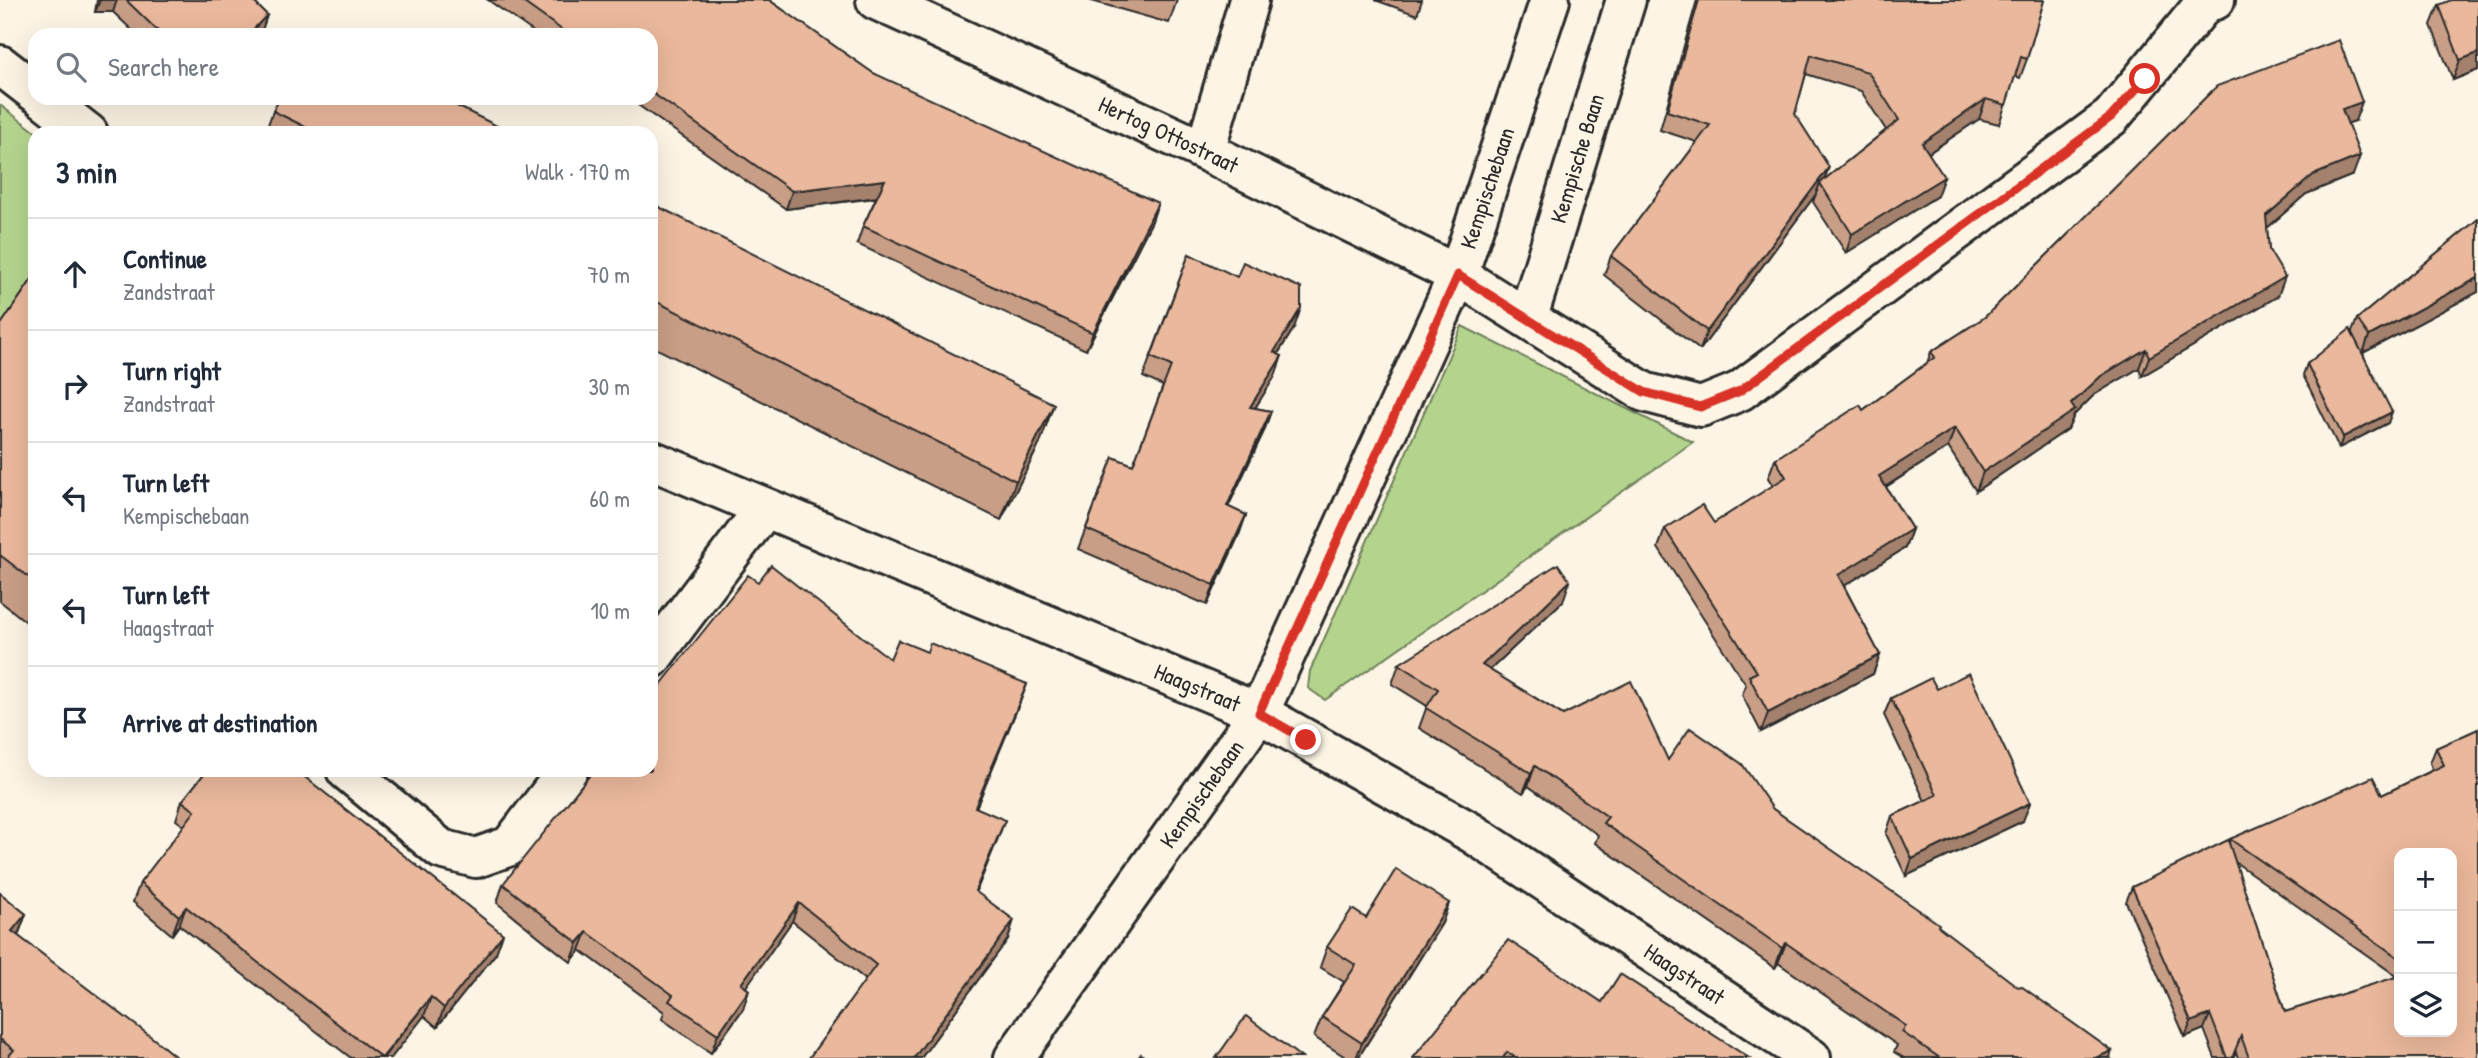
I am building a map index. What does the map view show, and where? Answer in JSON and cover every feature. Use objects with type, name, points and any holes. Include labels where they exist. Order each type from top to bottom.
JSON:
[{"type":"street","name":"Hertog Ottostraat","points":[[876,0],[1205,151],[1458,275],[1644,392],[1700,407],[1740,391],[2111,117],[2207,1]]},
{"type":"street","points":[[1205,151],[1248,0]]},
{"type":"street","name":"Kempischebaan","points":[[1014,1058],[1259,713],[1458,275],[1550,0]]},
{"type":"street","name":"Kempische Baan","points":[[1528,317],[1626,0]]},
{"type":"street","points":[[0,65],[28,87]]},
{"type":"street","points":[[52,105],[79,126]]},
{"type":"street","name":"Haagstraat","points":[[658,463],[1259,713],[1472,833],[1811,1058]]},
{"type":"street","points":[[658,650],[765,509]]},
{"type":"street","points":[[354,777],[441,849],[476,858],[510,846],[563,777]]},
{"type":"green space","points":[[0,105],[28,126],[28,296],[0,334]]},
{"type":"green space","points":[[1462,326],[1693,442],[1325,700],[1308,688],[1310,671]]},
{"type":"building","points":[[126,0],[252,0],[267,15],[255,28],[155,28]]},
{"type":"building","points":[[520,0],[769,0],[873,73],[1158,203],[1093,333],[863,226],[885,180],[792,191],[658,97],[658,28],[559,28]]},
{"type":"building","points":[[1699,0],[2044,0],[2027,59],[2021,57],[2006,105],[1986,99],[1922,143],[1944,177],[1852,234],[1820,183],[1899,120],[1868,72],[1811,55],[1795,114],[1829,167],[1707,331],[1611,256],[1710,125],[1667,111]]},
{"type":"building","points":[[2451,0],[2478,0],[2478,53],[2460,60],[2439,5]]},
{"type":"building","points":[[2339,40],[2362,102],[2342,109],[2360,156],[2313,175],[2266,216],[2269,250],[2285,277],[2149,357],[2146,349],[2101,376],[2071,404],[2075,410],[1983,472],[1955,428],[1879,476],[1912,529],[1838,575],[1880,655],[1768,713],[1749,676],[1757,672],[1665,529],[1702,505],[1714,523],[1786,477],[1775,459],[1860,405],[1863,410],[1935,357],[1931,352],[1985,317],[2217,86]]},
{"type":"building","points":[[276,105],[455,105],[497,126],[304,126],[273,111]]},
{"type":"building","points":[[658,206],[1054,404],[1016,481],[658,302]]},
{"type":"building","points":[[2478,219],[2478,278],[2369,336],[2357,319]]},
{"type":"building","points":[[1189,254],[1237,277],[1243,262],[1301,288],[1301,308],[1274,352],[1282,356],[1250,407],[1271,411],[1227,506],[1246,515],[1214,585],[1086,529],[1113,457],[1133,465],[1171,366],[1151,357]]},
{"type":"building","points":[[28,285],[28,577],[0,555],[0,326]]},
{"type":"building","points":[[2350,329],[2392,412],[2343,437],[2307,364]]},
{"type":"building","points":[[1558,564],[1570,581],[1482,665],[1563,715],[1631,681],[1668,760],[1690,728],[1742,764],[1773,809],[1939,924],[1938,926],[2018,987],[2021,986],[2112,1051],[2095,1058],[1940,1058],[1902,1032],[1906,1026],[1786,943],[1782,948],[1603,823],[1608,817],[1535,766],[1531,773],[1426,708],[1438,689],[1399,664]]},
{"type":"building","points":[[771,565],[890,659],[898,640],[927,652],[930,643],[1027,684],[975,807],[1005,820],[975,891],[1014,920],[914,1058],[809,1058],[876,965],[799,903],[741,984],[749,990],[718,1034],[669,1001],[673,995],[587,932],[578,943],[503,884],[588,777],[658,777],[658,688],[748,575],[758,582]]},
{"type":"building","points":[[1969,673],[2030,803],[1912,859],[1892,816],[1937,795],[1891,698],[1931,678],[1937,689]]},
{"type":"building","points":[[2478,729],[2478,1058],[2249,1058],[2241,1036],[2232,1058],[2227,1058],[2210,1014],[2191,1022],[2132,887],[2228,840],[2285,1012],[2394,978],[2394,1037],[2457,1037],[2457,848],[2394,848],[2394,954],[2230,839],[2373,777],[2382,795],[2444,765],[2436,748]]},
{"type":"building","points":[[201,777],[305,777],[503,934],[444,1008],[431,997],[382,1058],[186,907],[179,916],[140,883],[195,811],[182,801]]},
{"type":"building","points":[[1396,869],[1449,903],[1362,1043],[1322,1017],[1356,965],[1327,947],[1352,909],[1366,918]]},
{"type":"building","points":[[0,893],[26,914],[12,931],[177,1058],[7,1058],[14,1050],[0,1039]]},
{"type":"building","points":[[1508,940],[1602,1002],[1620,974],[1749,1058],[1516,1058],[1507,1052],[1503,1058],[1413,1058]]},
{"type":"building","points":[[1246,1016],[1302,1058],[1216,1058]]},
{"type":"route","points":[[1306,740],[1259,713],[1458,275],[1644,392],[1700,407],[1740,391],[2111,117],[2145,79]]}]
